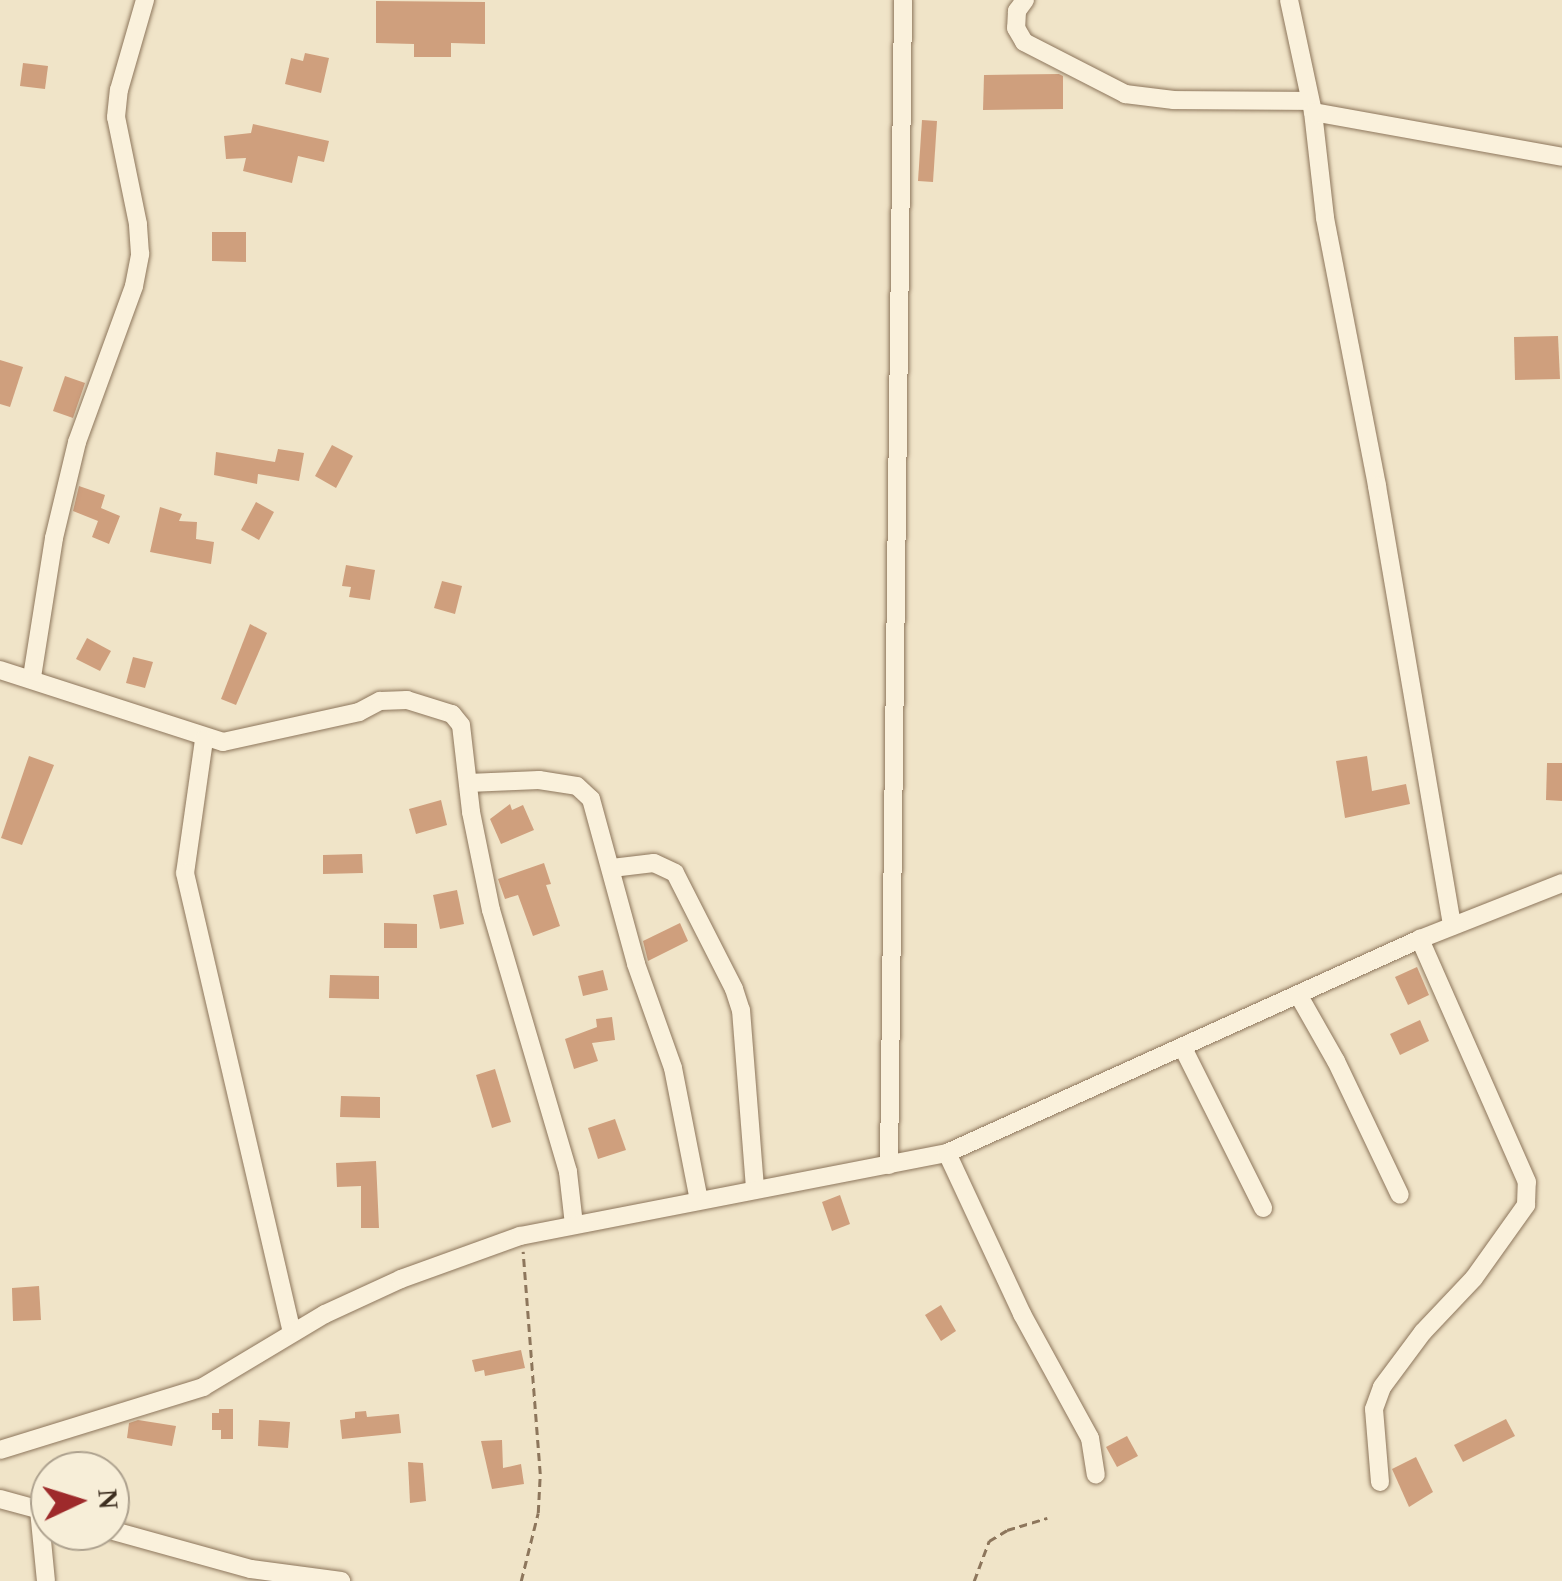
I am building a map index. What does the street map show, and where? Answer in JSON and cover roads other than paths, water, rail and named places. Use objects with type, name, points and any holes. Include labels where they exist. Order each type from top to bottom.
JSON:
[{"type":"street","points":[[32,677],[54,538],[76,442],[134,286],[140,254],[138,224],[116,117],[145,0]]},
{"type":"street","points":[[889,1165],[903,0]]},
{"type":"street","points":[[1025,0],[1018,11],[1016,28],[1024,42],[1125,94],[1312,107],[1562,156]]},
{"type":"street","points":[[1289,0],[1312,107],[1324,218],[1377,486],[1452,926]]},
{"type":"street","points":[[0,670],[32,677],[204,740],[223,742],[359,712],[380,700],[407,700],[438,708],[462,725],[468,783],[491,910],[568,1172],[574,1226]]},
{"type":"street","points":[[204,740],[185,873],[292,1331]]},
{"type":"street","points":[[468,783],[539,780],[577,786],[591,799],[636,964],[673,1068],[699,1200]]},
{"type":"street","points":[[612,868],[654,863],[675,873],[734,989],[741,1010],[755,1188]]},
{"type":"street","points":[[0,1450],[203,1387],[292,1331],[401,1279],[520,1236],[946,1153],[1420,939],[1562,883]]},
{"type":"street","points":[[1380,1482],[1374,1409],[1382,1387],[1424,1332],[1474,1278],[1526,1205],[1526,1182],[1420,939]]},
{"type":"street","points":[[1299,996],[1336,1061],[1400,1195]]},
{"type":"street","points":[[1183,1048],[1263,1208]]},
{"type":"street","points":[[946,1153],[1022,1314],[1090,1438],[1096,1474]]},
{"type":"street","points":[[0,1499],[30,1508]]},
{"type":"street","points":[[130,1536],[251,1570],[341,1581]]},
{"type":"street","points":[[46,1551],[46,1581]]}]
